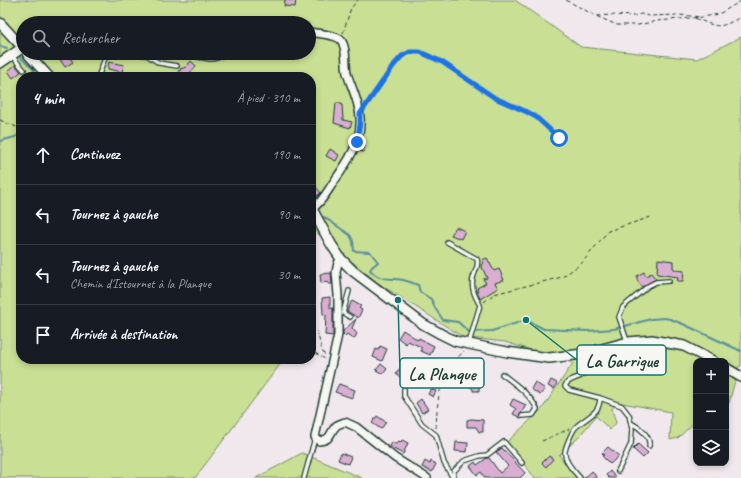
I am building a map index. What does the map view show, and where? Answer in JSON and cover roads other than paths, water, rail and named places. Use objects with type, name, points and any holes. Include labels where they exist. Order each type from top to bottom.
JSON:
[{"type":"street","points":[[0,23],[16,40]]},
{"type":"street","points":[[316,33],[335,36],[340,39],[343,45],[347,72],[360,114],[357,142],[349,160],[322,200],[316,205]]},
{"type":"street","points":[[0,63],[16,53]]},
{"type":"street","points":[[34,60],[45,72]]},
{"type":"street","points":[[316,217],[341,259],[365,281],[423,324],[455,340],[470,340],[549,358],[578,355],[628,342],[652,340],[684,346],[707,358]]},
{"type":"street","points":[[341,259],[338,263],[336,272],[338,295],[338,335],[315,437],[319,441],[325,440],[329,438],[336,426],[345,422],[356,427],[395,458],[427,478]]},
{"type":"street","points":[[729,370],[741,377]]},
{"type":"lane","points":[[11,55],[24,70]]},
{"type":"lane","points":[[100,72],[104,60]]},
{"type":"lane","points":[[154,60],[159,63],[177,66]]},
{"type":"lane","points":[[447,242],[477,259],[478,265],[474,276],[473,292],[480,305],[470,340]]},
{"type":"lane","points":[[628,342],[619,317],[623,307],[648,286],[656,282],[669,281]]},
{"type":"lane","points":[[349,291],[343,313],[350,317]]},
{"type":"lane","points":[[617,344],[617,349],[614,353],[602,363],[580,376],[567,381],[565,386],[569,390],[600,398],[622,406],[629,416],[632,429],[631,444],[618,471]]},
{"type":"lane","points":[[502,374],[518,385],[534,403],[537,409],[533,415],[522,416]]},
{"type":"lane","points":[[404,389],[404,396],[422,424],[436,435],[444,464],[453,478]]},
{"type":"lane","points":[[580,478],[569,464],[564,454],[567,443],[575,428],[590,418],[600,405],[600,398]]},
{"type":"lane","points":[[631,423],[644,432],[649,440],[649,446]]},
{"type":"lane","points":[[304,478],[315,437]]},
{"type":"lane","points":[[453,478],[454,471],[464,462],[479,456],[487,455],[504,442],[522,463]]},
{"type":"waterway","points":[[0,46],[7,48]]},
{"type":"waterway","points":[[23,60],[34,72]]},
{"type":"waterway","points":[[0,141],[16,136]]},
{"type":"waterway","points":[[320,217],[324,217],[350,235],[353,241],[354,251],[370,252],[378,262],[370,270],[374,274],[382,278],[409,281],[418,285],[420,292],[431,299],[443,320],[458,322],[469,332],[492,331],[526,320],[544,329],[587,331],[614,329],[651,319],[664,318],[683,324],[741,351]]},
{"type":"place","name":"La Planque","points":[[398,300]]},
{"type":"place","name":"La Garrigue","points":[[526,320]]}]
